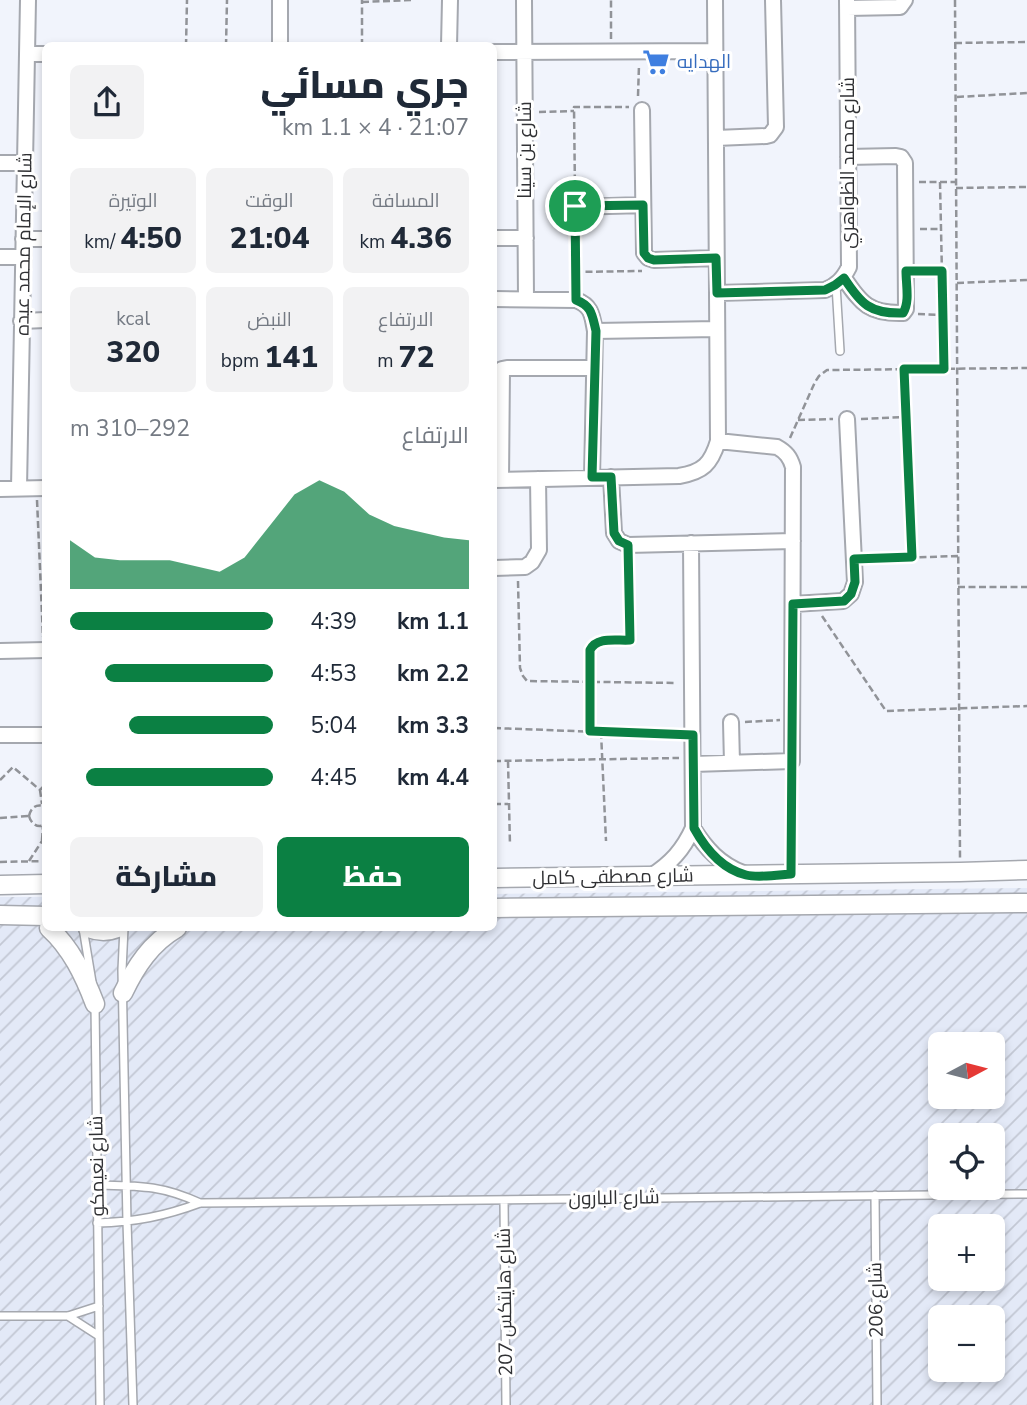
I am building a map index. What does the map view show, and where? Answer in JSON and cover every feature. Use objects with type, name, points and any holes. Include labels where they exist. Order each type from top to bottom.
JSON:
[{"type":"street","name":"شارع الإمام محمد عبده","points":[[19,488],[28,0]]},
{"type":"street","points":[[280,0],[280,42]]},
{"type":"street","points":[[449,42],[450,0]]},
{"type":"street","name":"شارع بن سينا","points":[[524,0],[526,299]]},
{"type":"street","points":[[594,368],[502,369],[497,375],[497,480],[679,475],[693,473],[705,466],[714,455],[718,441],[715,0]]},
{"type":"street","points":[[716,138],[766,136],[770,135],[775,127],[773,0]]},
{"type":"street","points":[[847,4],[900,7],[905,0]]},
{"type":"street","name":"شارع محمد الظواهري","points":[[840,282],[849,267],[847,4]]},
{"type":"street","points":[[497,52],[716,51]]},
{"type":"street","points":[[27,54],[42,54]]},
{"type":"street","points":[[642,110],[644,253],[654,260],[716,258]]},
{"type":"street","points":[[717,293],[814,291],[825,290],[840,282],[872,309],[883,313],[903,313],[906,309],[905,163],[901,157],[896,156],[848,157]]},
{"type":"street","points":[[0,163],[25,163]]},
{"type":"street","points":[[575,206],[643,205]]},
{"type":"street","points":[[497,238],[526,238]]},
{"type":"street","points":[[23,239],[42,239]]},
{"type":"street","points":[[0,257],[23,257]]},
{"type":"street","points":[[497,299],[576,300],[586,304],[592,314],[596,331],[592,477]]},
{"type":"street","points":[[21,321],[42,320]]},
{"type":"street","points":[[596,331],[717,328]]},
{"type":"street","points":[[793,604],[844,601],[851,594],[855,582],[848,419]]},
{"type":"street","points":[[693,761],[792,761],[793,467],[785,451],[777,447],[718,441]]},
{"type":"street","points":[[611,477],[614,533],[619,541],[628,545],[793,541]]},
{"type":"street","points":[[497,568],[526,567],[539,550],[538,479]]},
{"type":"street","points":[[0,489],[41,488]]},
{"type":"street","points":[[650,877],[677,856],[694,828],[691,543]]},
{"type":"street","points":[[0,651],[42,650]]},
{"type":"street","points":[[731,722],[732,763]]},
{"type":"street","points":[[0,735],[42,735]]},
{"type":"street","points":[[694,828],[710,852],[721,862],[747,875]]},
{"type":"street","name":"شارع مصطفى كامل","points":[[497,878],[1025,870]]},
{"type":"street","points":[[0,886],[42,884]]},
{"type":"street","points":[[24,886],[28,889],[40,920]]},
{"type":"street","name":"شارع مصطفى كامل","points":[[497,908],[1027,903]]},
{"type":"street","points":[[0,915],[40,920]]},
{"type":"street","points":[[50,931],[72,955],[85,978],[94,1003]]},
{"type":"street","points":[[123,993],[134,970],[150,950],[172,931]]},
{"type":"lane","points":[[840,282],[840,351]]},
{"type":"lane","points":[[628,545],[630,640]]},
{"type":"lane","name":"شارع نعيمكو","points":[[86,931],[94,1003],[100,1405]]},
{"type":"lane","name":"شارع نعيمكو","points":[[124,931],[127,1222],[133,1405]]},
{"type":"lane","name":"شارع البارون","points":[[97,1185],[149,1186],[200,1203]]},
{"type":"lane","name":"شارع البارون","points":[[97,1223],[127,1222],[167,1214],[200,1203],[1027,1194]]},
{"type":"lane","name":"شارع 206","points":[[875,1195],[877,1405]]},
{"type":"lane","name":"شارع هايتكس 207","points":[[503,1199],[506,1405]]},
{"type":"lane","points":[[0,1316],[68,1316],[99,1306]]},
{"type":"lane","points":[[68,1316],[99,1336]]},
{"type":"path","points":[[186,42],[187,0]]},
{"type":"path","points":[[226,42],[227,0]]},
{"type":"path","points":[[362,42],[362,1],[413,0]]},
{"type":"path","points":[[611,0],[611,51]]},
{"type":"path","points":[[955,0],[960,872]]},
{"type":"path","points":[[955,43],[1027,42]]},
{"type":"path","points":[[576,300],[574,107],[638,107],[639,51]]},
{"type":"path","points":[[956,97],[1027,93]]},
{"type":"path","points":[[525,112],[574,111]]},
{"type":"path","points":[[940,182],[944,369]]},
{"type":"path","points":[[905,183],[956,182]]},
{"type":"path","points":[[956,188],[1027,187]]},
{"type":"path","points":[[905,229],[941,229]]},
{"type":"path","points":[[575,272],[636,272],[650,266],[654,260]]},
{"type":"path","points":[[906,271],[942,271]]},
{"type":"path","points":[[957,283],[1027,280]]},
{"type":"path","points":[[903,313],[943,315]]},
{"type":"path","points":[[785,451],[819,376],[827,370],[1027,368]]},
{"type":"path","points":[[904,369],[912,557]]},
{"type":"path","points":[[41,488],[42,528]]},
{"type":"path","points":[[854,559],[958,556]]},
{"type":"path","points":[[518,567],[520,668],[527,681],[692,683]]},
{"type":"path","points":[[958,587],[1027,587]]},
{"type":"path","points":[[813,603],[886,711],[1027,706]]},
{"type":"path","points":[[590,731],[592,644],[597,641],[630,640]]},
{"type":"path","points":[[497,729],[693,735]]},
{"type":"path","points":[[601,732],[606,841]]},
{"type":"path","points":[[497,761],[693,761]]},
{"type":"path","points":[[508,761],[510,845]]},
{"type":"path","points":[[791,874],[792,761]]},
{"type":"path","points":[[0,780],[13,767],[40,790],[42,798]]},
{"type":"path","points":[[497,804],[509,804]]},
{"type":"path","points":[[29,816],[33,807],[42,806]]},
{"type":"path","points":[[0,818],[29,816]]},
{"type":"path","points":[[29,816],[34,824],[42,825]]},
{"type":"path","points":[[29,861],[42,841]]},
{"type":"path","points":[[0,860],[42,861]]},
{"type":"shaded area","points":[[1027,888],[1027,1405],[0,1405],[0,897],[42,897],[42,931],[497,931],[497,894]]},
{"type":"place","name":"الهدايه","points":[[656,62]]},
{"type":"route","points":[[643,205],[644,253],[648,258],[716,258],[717,293],[825,290],[844,278],[862,303],[872,309],[883,313],[903,313],[906,309],[906,271],[942,271],[944,369],[904,369],[912,557],[854,559],[855,582],[851,594],[844,601],[793,604],[791,874],[747,875],[721,862],[701,841],[694,828],[693,735],[590,731],[592,644],[597,641],[630,640],[628,545],[619,541],[614,533],[611,477],[592,477],[596,331],[592,314],[586,304],[576,300],[575,206],[643,205]]}]
